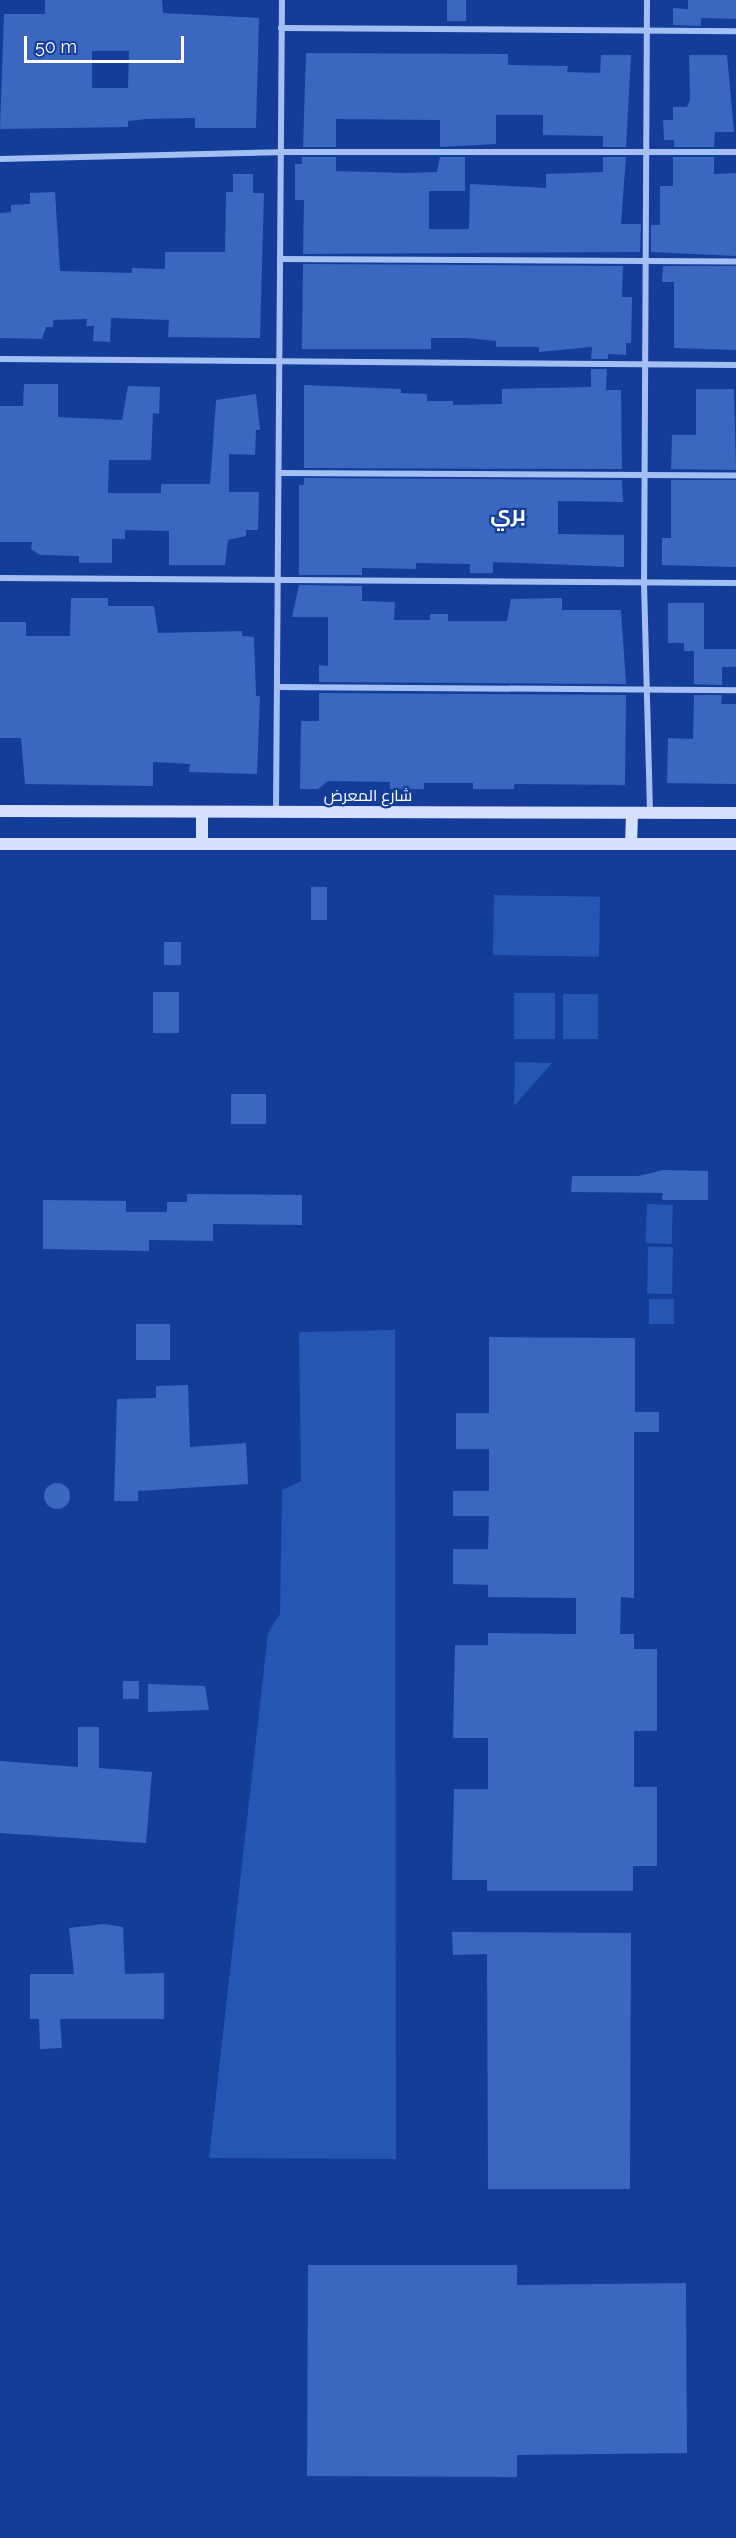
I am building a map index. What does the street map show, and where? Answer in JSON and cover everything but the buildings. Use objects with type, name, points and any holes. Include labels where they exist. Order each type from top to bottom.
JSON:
[{"type":"main road","name":"شارع المعرض","points":[[0,811],[736,813]]},
{"type":"main road","points":[[202,812],[202,844]]},
{"type":"main road","points":[[631,844],[632,813]]},
{"type":"main road","points":[[0,844],[736,844]]},
{"type":"street","points":[[276,812],[282,0]]},
{"type":"street","points":[[647,0],[647,363],[644,584],[650,813]]},
{"type":"street","points":[[281,28],[736,31]]},
{"type":"street","points":[[0,159],[280,152],[646,154],[736,152]]},
{"type":"street","points":[[280,259],[736,261]]},
{"type":"street","points":[[0,359],[279,364],[647,363],[736,365]]},
{"type":"street","points":[[279,472],[736,475]]},
{"type":"street","points":[[0,578],[736,583]]},
{"type":"street","points":[[277,687],[736,690]]},
{"type":"shaded area","points":[[494,895],[600,897],[599,957],[493,955]]},
{"type":"shaded area","points":[[514,993],[555,993],[555,1039],[514,1039]]},
{"type":"shaded area","points":[[563,994],[598,994],[598,1039],[563,1039]]},
{"type":"shaded area","points":[[515,1062],[552,1063],[514,1106]]},
{"type":"shaded area","points":[[647,1204],[673,1205],[672,1244],[646,1243]]},
{"type":"shaded area","points":[[648,1247],[673,1247],[672,1294],[647,1294]]},
{"type":"shaded area","points":[[649,1299],[674,1299],[674,1324],[649,1324]]},
{"type":"shaded area","points":[[395,1330],[396,2159],[209,2158],[268,1633],[280,1614],[282,1490],[301,1481],[299,1332]]},
{"type":"district","name":"بري","points":[[508,514]]}]
